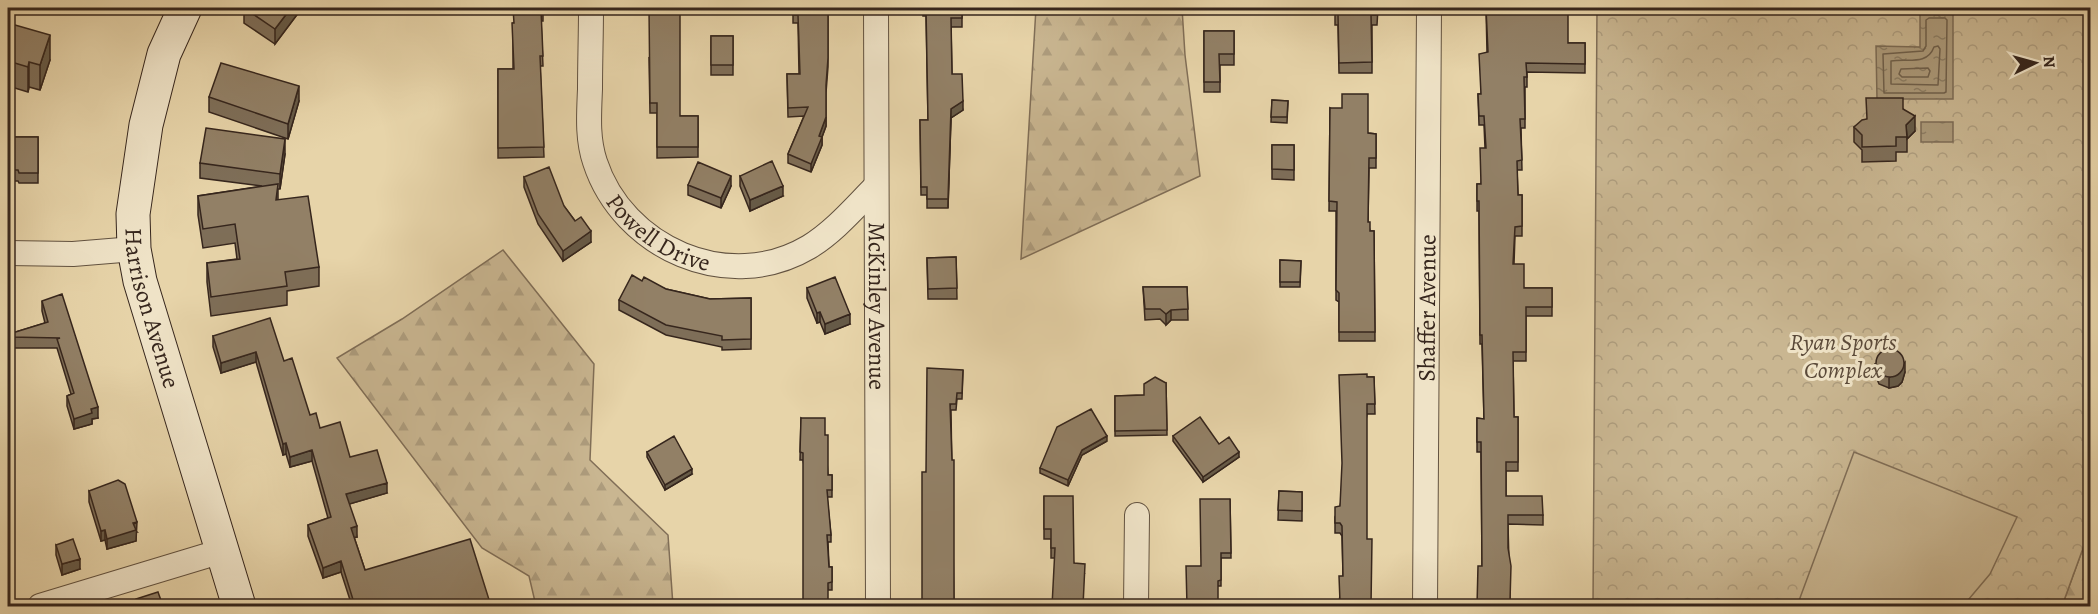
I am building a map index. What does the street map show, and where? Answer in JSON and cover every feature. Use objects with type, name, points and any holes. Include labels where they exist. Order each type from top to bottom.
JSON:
[{"type":"main road","name":"Harrison Avenue","points":[[185,8],[164,54],[146,125],[133,214],[134,249],[140,281],[239,606]]},
{"type":"street","name":"Powell Drive","points":[[591,8],[589,133],[595,161],[606,189],[622,212],[656,243],[682,256],[709,263],[736,266],[764,263],[791,255],[823,237],[876,186]]},
{"type":"street","name":"McKinley Avenue","points":[[876,8],[878,606]]},
{"type":"street","name":"Shaffer Avenue","points":[[1425,606],[1429,8]]},
{"type":"street","points":[[8,253],[73,254],[134,249]]},
{"type":"street","points":[[1136,606],[1137,515]]},
{"type":"street","points":[[40,606],[222,551]]},
{"type":"green space","points":[[1036,8],[1182,8],[1185,55],[1200,176],[1021,259]]},
{"type":"green space","name":"Ryan Sports Complex","points":[[1597,8],[2086,8],[2090,182],[2090,529],[2062,606],[1593,606]]},
{"type":"green space","points":[[503,250],[594,364],[590,460],[668,535],[673,606],[536,606],[529,576],[482,548],[337,358],[402,319]]},
{"type":"green space","points":[[1854,452],[2017,517],[1990,574],[1963,606],[1797,606]]},
{"type":"green space","points":[[2090,529],[2090,606],[2062,606]]},
{"type":"water","points":[[1920,12],[1953,12],[1953,99],[1877,99],[1876,46],[1920,47]]},
{"type":"water","points":[[1921,122],[1953,122],[1953,142],[1921,142]]},
{"type":"building","points":[[244,8],[291,8],[275,29]]},
{"type":"building","points":[[513,8],[543,8],[541,10],[543,56],[540,56],[544,147],[498,148],[498,69],[514,69]]},
{"type":"building","points":[[649,8],[680,8],[680,116],[698,116],[698,147],[657,147],[657,103],[650,103]]},
{"type":"building","points":[[793,8],[828,8],[826,117],[819,136],[822,137],[811,164],[788,154],[808,107],[788,108],[787,74],[800,74],[798,15],[793,15]]},
{"type":"building","points":[[926,8],[962,8],[962,18],[951,18],[952,74],[962,74],[963,101],[951,109],[948,199],[927,199],[927,187],[921,187],[920,120],[928,120]]},
{"type":"building","points":[[1335,8],[1378,8],[1377,15],[1371,15],[1372,62],[1339,63],[1338,14],[1335,14]]},
{"type":"building","points":[[1486,8],[1511,8],[1511,11],[1568,8],[1568,43],[1585,43],[1585,64],[1526,63],[1527,77],[1524,77],[1525,119],[1520,119],[1522,160],[1517,161],[1518,195],[1522,195],[1522,226],[1515,227],[1513,264],[1524,264],[1524,288],[1552,288],[1552,307],[1526,307],[1526,352],[1513,352],[1514,417],[1518,417],[1518,462],[1506,462],[1506,496],[1542,496],[1543,515],[1508,515],[1508,548],[1511,566],[1510,601],[1513,601],[1513,606],[1477,606],[1478,566],[1482,566],[1481,442],[1477,442],[1477,418],[1484,419],[1477,184],[1481,184],[1480,148],[1486,148],[1484,116],[1479,116],[1478,94],[1481,94],[1479,54],[1488,52]]},
{"type":"building","points":[[8,23],[50,35],[40,65],[29,62],[28,67],[8,61]]},
{"type":"building","points":[[1204,31],[1234,31],[1234,54],[1219,54],[1220,82],[1204,82]]},
{"type":"building","points":[[711,36],[733,36],[733,65],[711,65]]},
{"type":"building","points":[[221,63],[299,86],[288,124],[209,97]]},
{"type":"building","points":[[1342,94],[1368,94],[1368,133],[1376,134],[1376,158],[1369,158],[1368,222],[1370,222],[1370,231],[1374,231],[1375,332],[1339,332],[1339,293],[1336,290],[1337,202],[1329,201],[1330,108],[1342,108]]},
{"type":"building","points":[[1866,98],[1903,98],[1903,109],[1915,116],[1906,125],[1907,137],[1896,137],[1896,146],[1862,147],[1862,135],[1854,127],[1867,119]]},
{"type":"building","points":[[1272,100],[1288,101],[1287,117],[1271,117]]},
{"type":"building","points":[[206,128],[285,139],[280,174],[200,163]]},
{"type":"building","points":[[8,137],[38,137],[38,173],[19,173],[18,170],[8,170]]},
{"type":"building","points":[[1272,145],[1294,145],[1294,170],[1272,169]]},
{"type":"building","points":[[772,161],[783,186],[750,200],[740,176]]},
{"type":"building","points":[[698,162],[731,176],[721,198],[688,185]]},
{"type":"building","points":[[549,167],[564,206],[575,221],[581,217],[591,231],[563,251],[538,214],[524,177]]},
{"type":"building","points":[[278,184],[276,200],[308,196],[319,267],[285,272],[287,286],[211,297],[207,263],[240,259],[235,224],[203,229],[198,196]]},
{"type":"building","points":[[956,257],[957,288],[928,289],[927,258]]},
{"type":"building","points":[[1280,260],[1301,261],[1300,282],[1280,282]]},
{"type":"building","points":[[632,275],[642,281],[644,277],[666,289],[710,299],[751,298],[751,339],[722,340],[722,336],[666,325],[619,300]]},
{"type":"building","points":[[835,277],[850,314],[825,324],[820,312],[817,313],[807,288]]},
{"type":"building","points":[[1143,287],[1187,287],[1188,309],[1171,310],[1166,314],[1160,309],[1145,309]]},
{"type":"building","points":[[62,294],[98,407],[91,409],[92,413],[74,419],[67,396],[74,393],[57,339],[60,338],[10,337],[9,334],[48,322],[42,301]]},
{"type":"building","points":[[270,318],[284,361],[292,358],[310,415],[316,413],[320,428],[340,422],[350,457],[377,450],[387,483],[346,494],[357,526],[351,528],[365,570],[470,539],[491,606],[355,606],[341,561],[323,568],[308,525],[331,517],[312,450],[290,457],[286,443],[283,444],[256,352],[221,363],[213,336]]},
{"type":"building","points":[[1890,349],[1900,353],[1904,363],[1900,373],[1890,377],[1880,373],[1876,363],[1880,353]]},
{"type":"building","points":[[8,366],[12,380],[8,382]]},
{"type":"building","points":[[927,368],[963,370],[962,393],[957,393],[956,404],[950,404],[952,460],[954,460],[954,606],[922,606],[922,472],[926,472]]},
{"type":"building","points":[[1367,374],[1367,377],[1374,377],[1375,404],[1367,404],[1367,539],[1372,539],[1371,606],[1303,606],[1303,601],[1340,602],[1339,576],[1343,576],[1342,526],[1340,523],[1335,523],[1335,507],[1340,506],[1342,463],[1339,375]]},
{"type":"building","points":[[1155,377],[1166,383],[1167,430],[1115,431],[1115,396],[1144,395],[1144,384]]},
{"type":"building","points":[[1091,409],[1107,436],[1082,450],[1068,480],[1040,468],[1057,427]]},
{"type":"building","points":[[1200,417],[1219,444],[1229,437],[1239,452],[1203,477],[1173,436]]},
{"type":"building","points":[[801,418],[825,418],[825,435],[828,435],[828,475],[832,475],[832,490],[827,490],[831,535],[827,535],[832,582],[828,583],[828,606],[803,606]]},
{"type":"building","points":[[674,436],[692,469],[665,485],[647,452]]},
{"type":"building","points":[[118,480],[125,484],[137,522],[133,523],[136,530],[107,539],[105,530],[101,531],[89,491]]},
{"type":"building","points":[[1279,491],[1302,492],[1302,511],[1278,510]]},
{"type":"building","points":[[1044,496],[1073,496],[1074,563],[1085,564],[1083,606],[1052,606],[1055,548],[1051,548],[1051,529],[1044,529]]},
{"type":"building","points":[[1200,499],[1230,499],[1231,553],[1221,553],[1218,606],[1187,606],[1186,566],[1201,566]]},
{"type":"building","points":[[73,539],[80,559],[62,564],[56,545]]},
{"type":"building","points":[[158,592],[163,606],[138,606],[136,599]]}]
